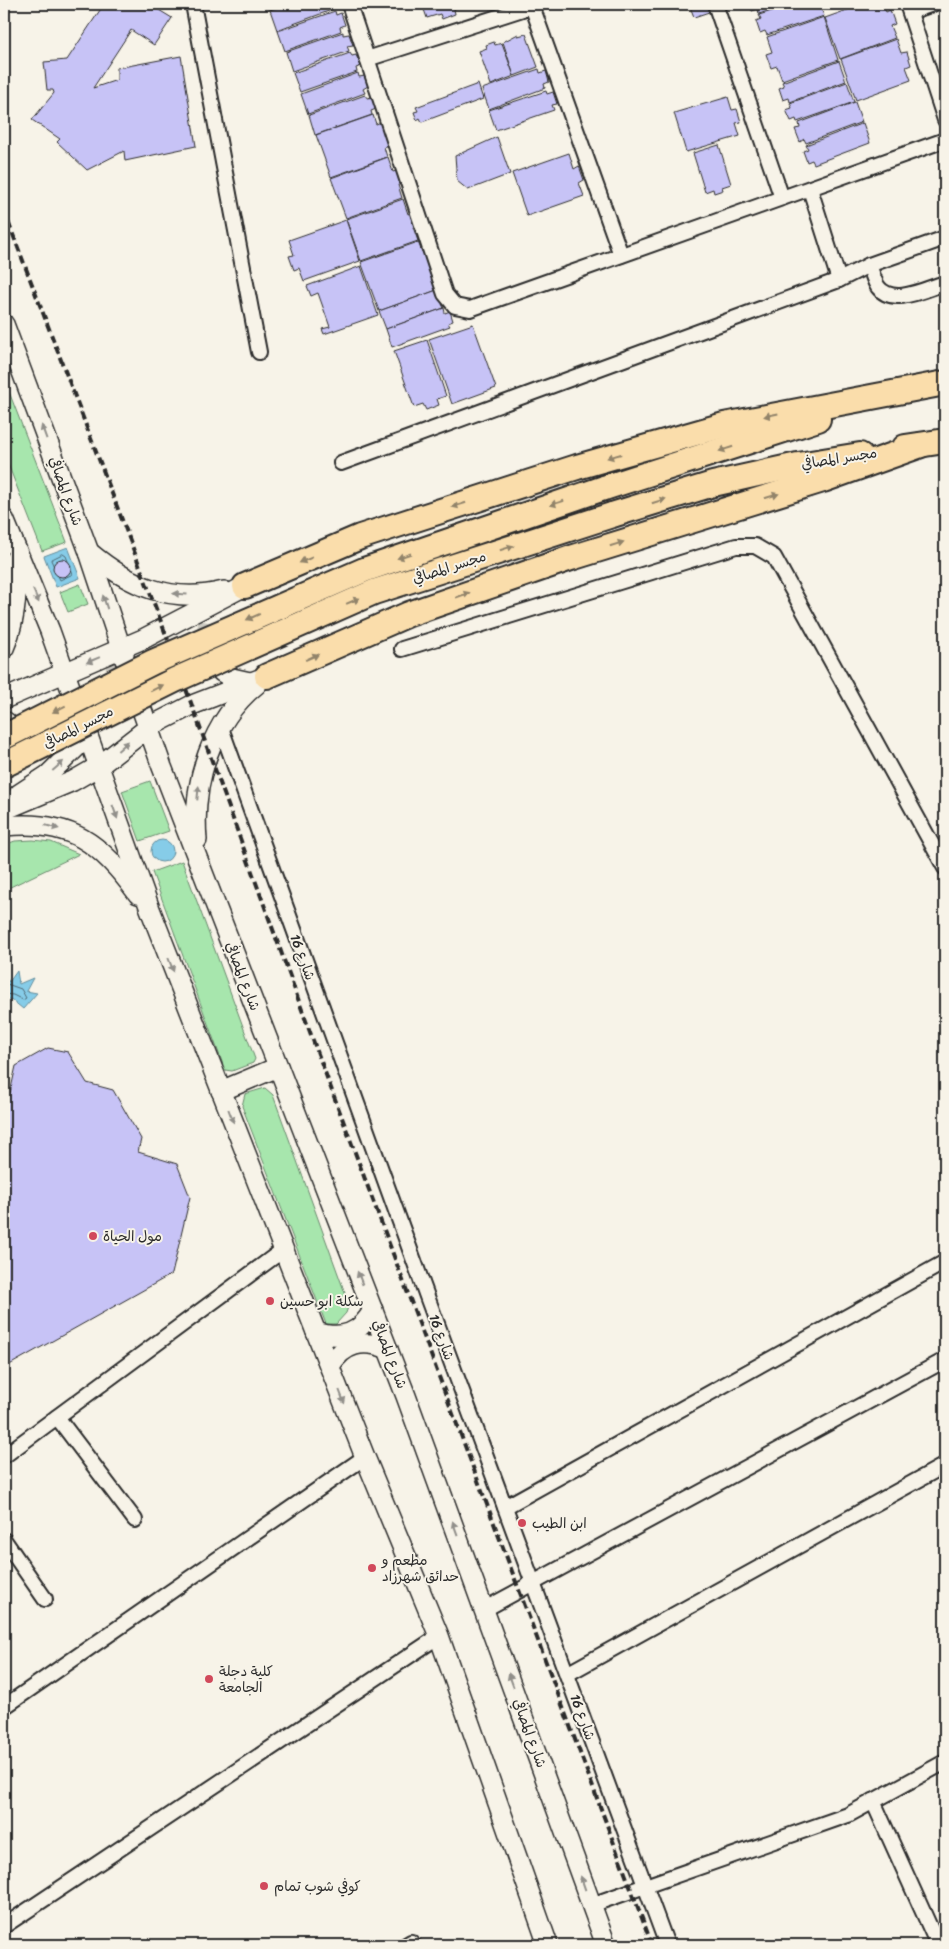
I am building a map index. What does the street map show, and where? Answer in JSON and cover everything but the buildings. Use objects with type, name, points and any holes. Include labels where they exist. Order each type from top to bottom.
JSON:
[{"type":"highway","points":[[235,591],[360,538],[577,467],[724,425],[945,384]]},
{"type":"highway","name":"مجسر المصافي","points":[[4,726],[347,577],[532,511],[906,392]]},
{"type":"highway","points":[[259,679],[410,614],[571,558],[823,480],[921,445],[945,440]]},
{"type":"highway","name":"مجسر المصافي","points":[[4,765],[175,680],[374,592],[713,484],[779,469],[921,445]]},
{"type":"main road","name":"شارع المصافي","points":[[4,324],[89,552],[121,657]]},
{"type":"main road","points":[[4,520],[15,560],[16,600],[9,637],[4,648]]},
{"type":"main road","points":[[4,520],[68,679]]},
{"type":"main road","points":[[89,552],[114,573],[148,589],[174,595],[206,595],[235,591]]},
{"type":"main road","points":[[208,622],[210,616],[235,591]]},
{"type":"main road","points":[[4,699],[68,679],[121,657],[163,629],[235,591]]},
{"type":"main road","points":[[222,672],[232,678],[259,679]]},
{"type":"main road","points":[[4,810],[73,781],[99,766],[148,727],[192,705],[259,679]]},
{"type":"main road","points":[[199,859],[195,820],[200,780],[209,751],[231,709],[259,679]]},
{"type":"main road","name":"شارع المصافي","points":[[142,710],[278,1068],[388,1349],[485,1609],[606,1945]]},
{"type":"main road","points":[[4,804],[48,775],[88,736],[150,909],[365,1457],[439,1636],[548,1945]]},
{"type":"main road","points":[[4,804],[25,781],[30,765]]},
{"type":"main road","points":[[4,826],[41,824],[66,831],[91,843],[116,864],[150,909]]},
{"type":"main road","points":[[221,1091],[278,1068]]},
{"type":"main road","points":[[316,1332],[330,1336],[350,1334],[367,1320],[372,1310]]},
{"type":"main road","points":[[330,1366],[336,1356],[354,1344],[375,1344],[388,1349]]},
{"type":"street","points":[[193,4],[259,352]]},
{"type":"street","points":[[349,4],[445,294],[455,306],[470,309],[945,140]]},
{"type":"street","points":[[715,4],[782,198]]},
{"type":"street","points":[[933,4],[908,8],[945,120]]},
{"type":"street","points":[[367,59],[535,5],[621,255]]},
{"type":"street","points":[[810,189],[839,280]]},
{"type":"street","points":[[341,463],[839,280],[869,265],[945,238]]},
{"type":"street","points":[[869,265],[877,286],[885,293],[894,296],[906,295],[945,283]]},
{"type":"street","points":[[402,649],[736,546],[755,546],[774,557],[945,868]]},
{"type":"street","name":"شارع 16","points":[[220,728],[667,1945]]},
{"type":"street","points":[[4,1456],[283,1250]]},
{"type":"street","points":[[505,1507],[945,1262]]},
{"type":"street","points":[[485,1609],[534,1585],[945,1360]]},
{"type":"street","points":[[57,1417],[135,1520]]},
{"type":"street","points":[[4,1707],[365,1457]]},
{"type":"street","points":[[567,1674],[945,1465]]},
{"type":"street","points":[[4,1540],[45,1599]]},
{"type":"street","points":[[4,1926],[439,1636]]},
{"type":"street","points":[[591,1905],[848,1815],[945,1762]]},
{"type":"street","points":[[873,1801],[938,1945]]},
{"type":"street","points":[[406,1945],[411,1942],[414,1945]]},
{"type":"green space","points":[[4,379],[67,542],[42,551],[4,454]]},
{"type":"green space","points":[[80,584],[88,604],[68,612],[60,592]]},
{"type":"green space","points":[[150,781],[169,831],[140,841],[122,791]]},
{"type":"green space","points":[[15,841],[51,842],[79,854],[4,890],[4,845]]},
{"type":"green space","points":[[182,861],[255,1059],[253,1063],[232,1071],[225,1070],[152,872]]},
{"type":"green space","points":[[265,1088],[273,1095],[349,1304],[346,1313],[336,1324],[326,1324],[242,1106],[245,1094]]},
{"type":"water","points":[[68,547],[80,578],[56,587],[44,556]]},
{"type":"water","points":[[162,840],[172,847],[173,851],[166,861],[162,862],[152,855],[151,851],[158,841]]},
{"type":"water","points":[[17,971],[19,984],[33,978],[26,991],[37,993],[23,1009],[12,1000],[4,998],[4,974],[9,982]]},
{"type":"tunnel","points":[[208,622],[208,648],[213,661],[222,672]]},
{"type":"tunnel","points":[[95,724],[106,699],[117,664]]},
{"type":"railway","points":[[4,211],[168,640]]},
{"type":"railway","points":[[186,689],[314,1043],[652,1945]]},
{"type":"place","name":"مول الحياة","points":[[93,1236]]},
{"type":"place","name":"سكلة ابو حسين","points":[[270,1301]]},
{"type":"place","name":"ابن الطيب","points":[[522,1523]]},
{"type":"place","name":"مطعم و حدائق شهرزاد","points":[[372,1568]]},
{"type":"place","name":"كلية دجلة الجامعة","points":[[209,1679]]},
{"type":"place","name":"كوفي شوب تمام","points":[[264,1886]]}]
